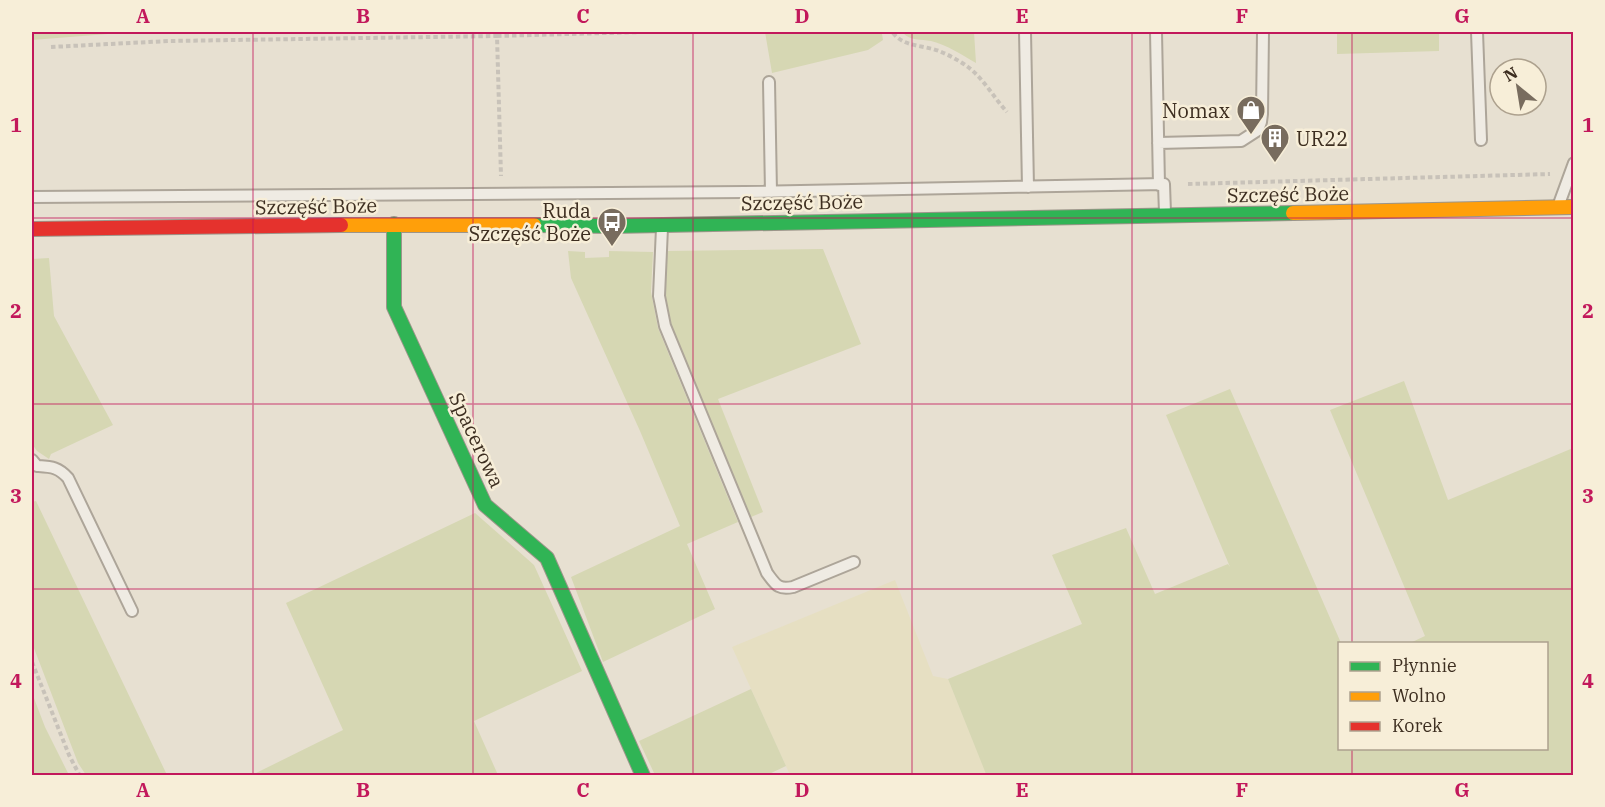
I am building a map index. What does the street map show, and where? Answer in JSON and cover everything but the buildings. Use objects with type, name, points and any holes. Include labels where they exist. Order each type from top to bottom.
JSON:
[{"type":"street","name":"Szczęść Boże","points":[[32,230],[394,225],[662,225],[1574,207]]},
{"type":"street","name":"Spacerowa","points":[[394,225],[394,307],[485,505],[547,558],[643,776]]},
{"type":"lane","points":[[1025,32],[1028,187]]},
{"type":"lane","points":[[1156,32],[1158,143],[1165,216]]},
{"type":"lane","points":[[1158,143],[1241,141],[1258,130],[1262,114],[1263,32]]},
{"type":"lane","points":[[1477,32],[1482,140]]},
{"type":"lane","points":[[769,82],[771,192]]},
{"type":"lane","points":[[1558,207],[1572,168]]},
{"type":"lane","points":[[32,197],[501,195],[1161,185]]},
{"type":"lane","points":[[662,225],[659,296],[665,326],[767,573],[776,584],[784,589],[854,562]]},
{"type":"lane","points":[[32,460],[37,466],[60,469],[68,478],[132,611]]},
{"type":"path","points":[[51,47],[169,41],[641,32]]},
{"type":"path","points":[[893,33],[904,43],[941,52],[967,66],[978,75],[996,101],[1027,136]]},
{"type":"path","points":[[497,36],[501,195]]},
{"type":"path","points":[[1161,185],[1572,168]]},
{"type":"path","points":[[32,662],[69,755],[80,776]]},
{"type":"shaded area","points":[[895,580],[933,676],[948,679],[987,775],[790,775],[732,647]]},
{"type":"green space","points":[[32,32],[133,32],[32,40]]},
{"type":"green space","points":[[765,32],[974,32],[976,63],[954,50],[931,41],[912,39],[903,33],[882,34],[883,40],[868,50],[772,73]]},
{"type":"green space","points":[[1337,32],[1439,32],[1439,51],[1337,54]]},
{"type":"green space","points":[[823,249],[861,344],[718,399],[763,512],[751,517],[670,323],[666,305],[666,251]]},
{"type":"green space","points":[[568,251],[585,252],[585,258],[609,257],[609,251],[653,252],[651,292],[658,328],[738,522],[687,544],[715,609],[603,662],[571,577],[680,526],[571,278]]},
{"type":"green space","points":[[49,258],[54,316],[113,425],[51,454],[49,459],[37,451],[32,444],[32,259]]},
{"type":"green space","points":[[1404,381],[1448,500],[1573,448],[1573,775],[985,775],[948,679],[1082,624],[1052,555],[1126,528],[1155,594],[1228,564],[1230,567],[1166,415],[1230,389],[1341,642],[1338,642],[1338,750],[1548,750],[1548,642],[1412,642],[1425,636],[1330,410]]},
{"type":"green space","points":[[36,501],[167,775],[86,775],[78,763],[32,643],[32,502]]},
{"type":"green space","points":[[475,513],[534,565],[582,671],[474,721],[498,775],[250,776],[343,730],[286,603]]},
{"type":"green space","points":[[751,689],[786,766],[767,775],[655,775],[639,741]]},
{"type":"green space","points":[[32,693],[45,727],[69,775],[32,775]]},
{"type":"traffic: fast","points":[[534,225],[613,226],[1293,213]]},
{"type":"traffic: fast","points":[[394,224],[394,307],[485,505],[547,558],[643,776]]},
{"type":"traffic: slow","points":[[1293,213],[1574,207]]},
{"type":"traffic: slow","points":[[341,225],[534,225]]},
{"type":"traffic: jam","points":[[32,229],[341,225]]},
{"type":"place","name":"Nomax","points":[[1251,136]]},
{"type":"place","name":"UR22","points":[[1275,164]]},
{"type":"place","name":"Ruda Szczęść Boże","points":[[612,248]]}]
